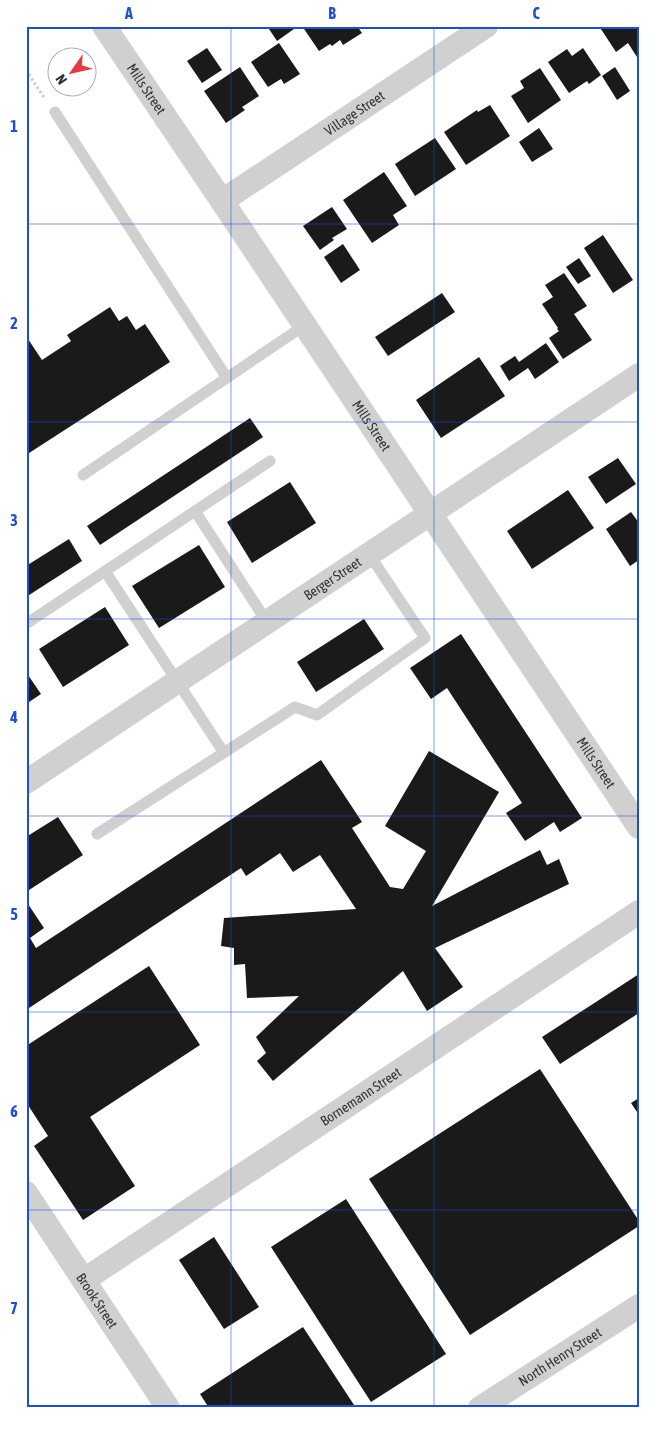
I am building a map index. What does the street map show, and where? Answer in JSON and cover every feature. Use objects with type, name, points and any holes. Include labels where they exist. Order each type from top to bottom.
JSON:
[{"type":"street","name":"Mills Street","points":[[104,26],[639,827]]},
{"type":"street","name":"Village Street","points":[[222,201],[486,26]]},
{"type":"street","name":"Berger Street","points":[[26,782],[639,375]]},
{"type":"street","name":"Bornemann Street","points":[[84,1280],[639,912]]},
{"type":"street","name":"Brook Street","points":[[26,1193],[168,1408]]},
{"type":"street","name":"North Henry Street","points":[[480,1408],[639,1306]]},
{"type":"lane","points":[[55,112],[227,378]]},
{"type":"lane","points":[[83,475],[305,326]]},
{"type":"lane","points":[[29,622],[270,461]]},
{"type":"lane","points":[[195,511],[267,622]]},
{"type":"lane","points":[[97,834],[295,707],[317,715],[425,638],[369,554]]},
{"type":"lane","points":[[105,571],[224,753]]},
{"type":"path","points":[[26,70],[55,112]]},
{"type":"building","points":[[267,26],[292,26],[294,29],[277,41]]},
{"type":"building","points":[[302,26],[357,26],[362,33],[343,45],[340,40],[332,46],[330,44],[319,51]]},
{"type":"building","points":[[599,26],[639,26],[639,55],[637,57],[628,43],[616,52]]},
{"type":"building","points":[[279,43],[300,74],[284,84],[281,79],[268,87],[251,62]]},
{"type":"building","points":[[207,48],[222,70],[202,83],[187,61]]},
{"type":"building","points":[[583,48],[601,75],[589,84],[587,81],[569,93],[548,62],[567,49],[572,56]]},
{"type":"building","points":[[240,67],[259,96],[242,107],[245,110],[226,123],[204,91]]},
{"type":"building","points":[[615,67],[630,91],[617,100],[602,76]]},
{"type":"building","points":[[540,68],[561,100],[528,123],[511,96],[524,88],[520,81]]},
{"type":"building","points":[[490,105],[510,136],[466,165],[444,132],[477,110],[478,112]]},
{"type":"building","points":[[539,128],[553,149],[532,162],[519,142]]},
{"type":"building","points":[[435,138],[456,169],[415,196],[395,164]]},
{"type":"building","points":[[384,172],[407,206],[393,215],[399,225],[372,243],[343,200]]},
{"type":"building","points":[[332,207],[347,229],[332,238],[334,240],[320,250],[303,226]]},
{"type":"building","points":[[603,235],[633,280],[613,293],[584,248]]},
{"type":"building","points":[[343,244],[360,270],[341,283],[324,257]]},
{"type":"building","points":[[579,258],[591,276],[578,284],[566,267]]},
{"type":"building","points":[[564,273],[587,306],[574,314],[592,340],[563,359],[549,338],[559,331],[558,328],[542,304],[553,297],[545,285]]},
{"type":"building","points":[[442,293],[455,312],[388,356],[375,337]]},
{"type":"building","points":[[110,307],[119,321],[127,316],[136,330],[145,324],[170,362],[26,455],[26,336],[42,360],[71,341],[67,335]]},
{"type":"building","points":[[546,343],[559,362],[535,379],[528,368],[509,381],[500,366],[515,356],[519,362]]},
{"type":"building","points":[[479,357],[505,396],[441,438],[416,400]]},
{"type":"building","points":[[250,418],[263,437],[100,545],[87,526]]},
{"type":"building","points":[[618,458],[636,484],[606,504],[588,477]]},
{"type":"building","points":[[290,482],[316,523],[252,563],[227,522]]},
{"type":"building","points":[[568,490],[594,528],[532,569],[507,531]]},
{"type":"building","points":[[631,512],[639,523],[639,560],[630,566],[606,529]]},
{"type":"building","points":[[69,539],[82,561],[26,597],[26,566]]},
{"type":"building","points":[[199,545],[225,587],[159,628],[132,586]]},
{"type":"building","points":[[105,607],[129,645],[63,687],[39,649]]},
{"type":"building","points":[[364,619],[384,649],[316,692],[297,662]]},
{"type":"building","points":[[461,634],[582,818],[560,832],[554,822],[525,841],[506,813],[522,803],[447,688],[431,699],[410,668]]},
{"type":"building","points":[[26,672],[41,694],[26,704]]},
{"type":"building","points":[[429,751],[499,792],[432,906],[540,850],[547,865],[559,859],[569,884],[435,948],[463,987],[427,1011],[403,971],[273,1081],[257,1061],[266,1053],[256,1037],[299,996],[247,998],[245,964],[234,965],[234,948],[221,946],[224,918],[356,909],[320,855],[293,872],[280,853],[246,876],[241,868],[26,1010],[26,901],[44,928],[30,938],[36,948],[321,760],[362,822],[352,828],[390,887],[403,889],[426,851],[385,826]]},
{"type":"building","points":[[58,817],[83,855],[26,892],[26,837]]},
{"type":"building","points":[[149,966],[200,1045],[90,1117],[135,1186],[83,1220],[34,1146],[48,1136],[26,1102],[26,1046]]},
{"type":"building","points":[[639,974],[639,1013],[560,1064],[542,1037]]},
{"type":"building","points":[[540,1069],[639,1221],[639,1226],[470,1335],[369,1179]]},
{"type":"building","points":[[639,1098],[639,1115],[631,1103]]},
{"type":"building","points":[[346,1199],[446,1354],[371,1402],[271,1247]]},
{"type":"building","points":[[214,1237],[259,1307],[224,1329],[179,1260]]},
{"type":"building","points":[[303,1327],[356,1408],[209,1408],[200,1394]]}]
